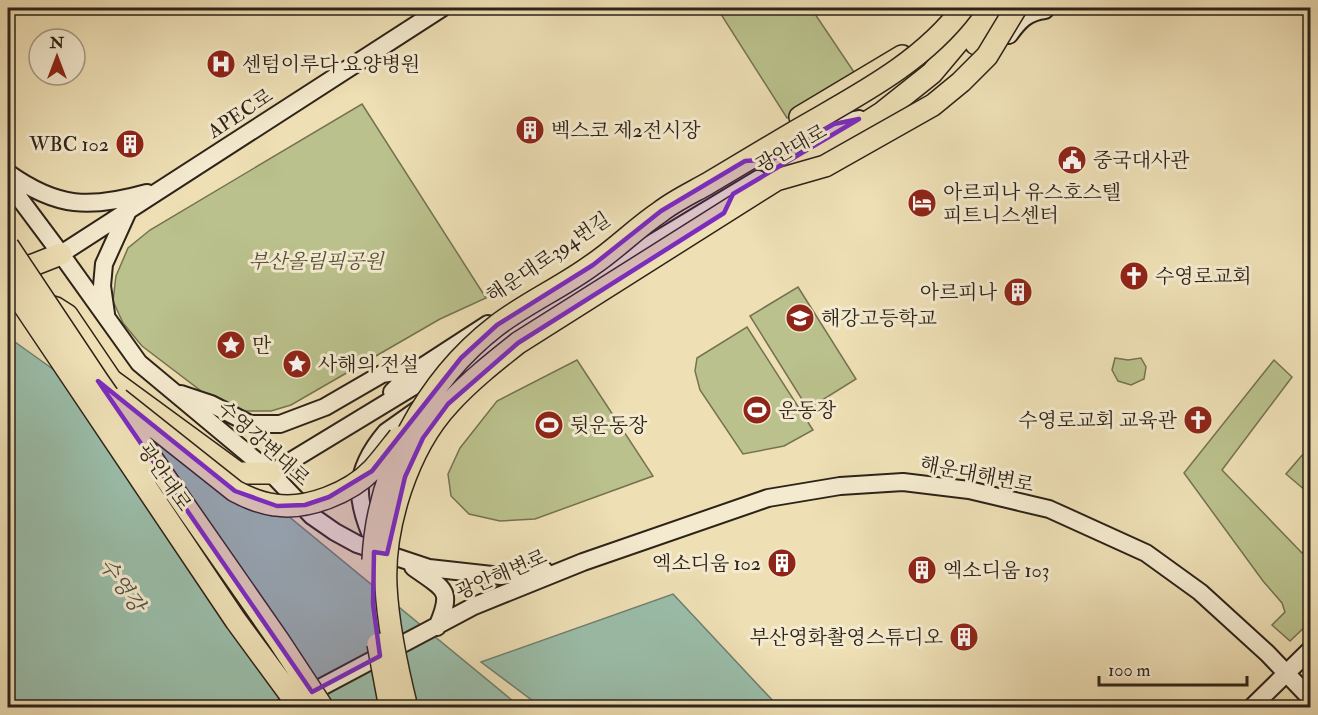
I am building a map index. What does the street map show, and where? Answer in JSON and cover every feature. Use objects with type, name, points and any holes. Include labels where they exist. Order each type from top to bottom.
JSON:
[{"type":"highway","points":[[725,163],[912,49],[937,27],[952,8]]},
{"type":"highway","points":[[98,381],[235,491],[254,500],[277,506],[305,505],[352,486],[372,471],[461,358],[496,325],[593,265],[661,211],[861,92],[921,53],[963,8]]},
{"type":"highway","name":"광안대로","points":[[593,265],[716,190],[863,108],[934,50],[970,8]]},
{"type":"highway","name":"광안대로","points":[[407,708],[396,666],[385,584],[388,549],[395,511],[405,477],[423,438],[448,404],[518,343],[884,112],[932,73],[980,17],[985,8]]},
{"type":"highway","points":[[816,165],[933,88],[964,57],[998,17],[1002,8]]},
{"type":"highway","points":[[776,180],[825,166],[933,105],[987,56],[1020,12]]},
{"type":"highway","name":"광안대로","points":[[8,246],[98,381],[279,641],[322,708]]},
{"type":"highway","points":[[8,271],[33,265],[61,254]]},
{"type":"highway","name":"광안대로","points":[[8,282],[236,621],[300,708]]},
{"type":"highway","points":[[8,295],[56,308],[67,315],[111,380],[238,473],[271,473]]},
{"type":"highway","points":[[390,708],[373,612],[374,547],[379,513],[392,472],[406,436],[423,407]]},
{"type":"main road","name":"APEC로","points":[[61,254],[442,8]]},
{"type":"main road","name":"해운대로394번길","points":[[271,473],[859,119],[927,68],[978,8]]},
{"type":"main road","points":[[1020,12],[1045,10],[1044,8]]},
{"type":"main road","name":"해운대로394번길","points":[[374,410],[509,345],[717,227],[816,165],[858,156],[888,142],[962,92],[989,64],[1020,12]]},
{"type":"main road","name":"해운대로394번길","points":[[374,410],[408,376],[572,268],[725,163],[756,160],[812,129],[859,119]]},
{"type":"main road","points":[[717,227],[756,160]]},
{"type":"main road","points":[[8,173],[26,186],[56,199],[89,205],[117,201],[162,189]]},
{"type":"main road","name":"수영강변대로","points":[[8,183],[139,363],[271,473],[312,516],[335,532],[379,553],[401,557],[429,568],[483,576],[528,573],[583,562]]},
{"type":"main road","points":[[107,318],[102,286],[104,264],[129,211]]},
{"type":"main road","name":"해운대로394번길","points":[[619,284],[637,252]]},
{"type":"main road","name":"해운대로394번길","points":[[514,326],[549,322]]},
{"type":"main road","points":[[379,553],[366,526],[358,496],[363,470],[375,445],[386,432],[410,414],[509,345]]},
{"type":"main road","points":[[171,390],[211,404],[250,424],[280,424],[325,407],[382,374],[422,367]]},
{"type":"main road","name":"해운대해변로","points":[[583,562],[768,498],[840,486],[903,482],[969,490],[1050,509],[1146,554],[1200,592],[1311,698]]},
{"type":"main road","points":[[401,557],[441,588],[445,594],[447,602],[437,627]]},
{"type":"main road","name":"광안해변로","points":[[282,708],[474,606],[583,562]]},
{"type":"main road","points":[[1251,708],[1311,650]]},
{"type":"highlighted area","points":[[859,119],[733,194],[724,213],[518,343],[448,404],[423,438],[405,477],[387,554],[374,552],[373,604],[380,656],[312,692],[98,381],[235,491],[277,506],[305,505],[329,497],[372,471],[461,358],[497,325],[593,265],[661,211],[745,161],[773,159],[834,124]]},
{"type":"green space","points":[[717,8],[811,8],[858,78],[787,118]]},
{"type":"green space","name":"부산올림픽공원","points":[[362,104],[486,298],[440,319],[291,405],[271,411],[245,411],[217,403],[142,346],[123,323],[113,301],[116,276],[128,248],[150,230]]},
{"type":"green space","points":[[798,287],[856,379],[808,409],[750,316]]},
{"type":"green space","name":"운동장","points":[[747,327],[813,430],[784,446],[743,454],[700,390],[695,371],[697,358]]},
{"type":"green space","points":[[1115,358],[1128,360],[1141,358],[1146,367],[1144,379],[1131,385],[1118,381],[1112,370]]},
{"type":"green space","name":"뒷운동장","points":[[577,360],[653,476],[535,519],[500,521],[469,514],[451,496],[448,474],[460,448],[497,401]]},
{"type":"green space","points":[[1274,360],[1292,377],[1222,470],[1302,553],[1310,546],[1310,622],[1290,641],[1272,625],[1285,612],[1282,603],[1263,581],[1184,473]]},
{"type":"green space","points":[[1310,446],[1310,486],[1306,491],[1286,474]]},
{"type":"water","name":"수영강","points":[[8,337],[246,507],[270,501],[513,701],[512,707],[8,707]]},
{"type":"water","points":[[673,594],[774,702],[768,707],[541,707],[481,662]]},
{"type":"place","name":"센텀이루다 요양병원","points":[[221,64]]},
{"type":"place","name":"벡스코 제2전시장","points":[[530,130]]},
{"type":"place","name":"WBC 102","points":[[130,144]]},
{"type":"place","name":"중국대사관","points":[[1072,160]]},
{"type":"place","name":"아르피나 유스호스텔 피트니스센터","points":[[922,203]]},
{"type":"place","name":"수영로교회","points":[[1134,276]]},
{"type":"place","name":"아르피나","points":[[1018,292]]},
{"type":"place","name":"해강고등학교","points":[[800,318]]},
{"type":"place","name":"만","points":[[231,345]]},
{"type":"place","name":"사해의 전설","points":[[297,364]]},
{"type":"place","name":"운동장","points":[[757,410]]},
{"type":"place","name":"수영로교회 교육관","points":[[1198,420]]},
{"type":"place","name":"뒷운동장","points":[[549,425]]},
{"type":"place","name":"엑소디움 102","points":[[782,563]]},
{"type":"place","name":"엑소디움 103","points":[[922,570]]},
{"type":"place","name":"부산영화촬영스튜디오","points":[[964,637]]}]
